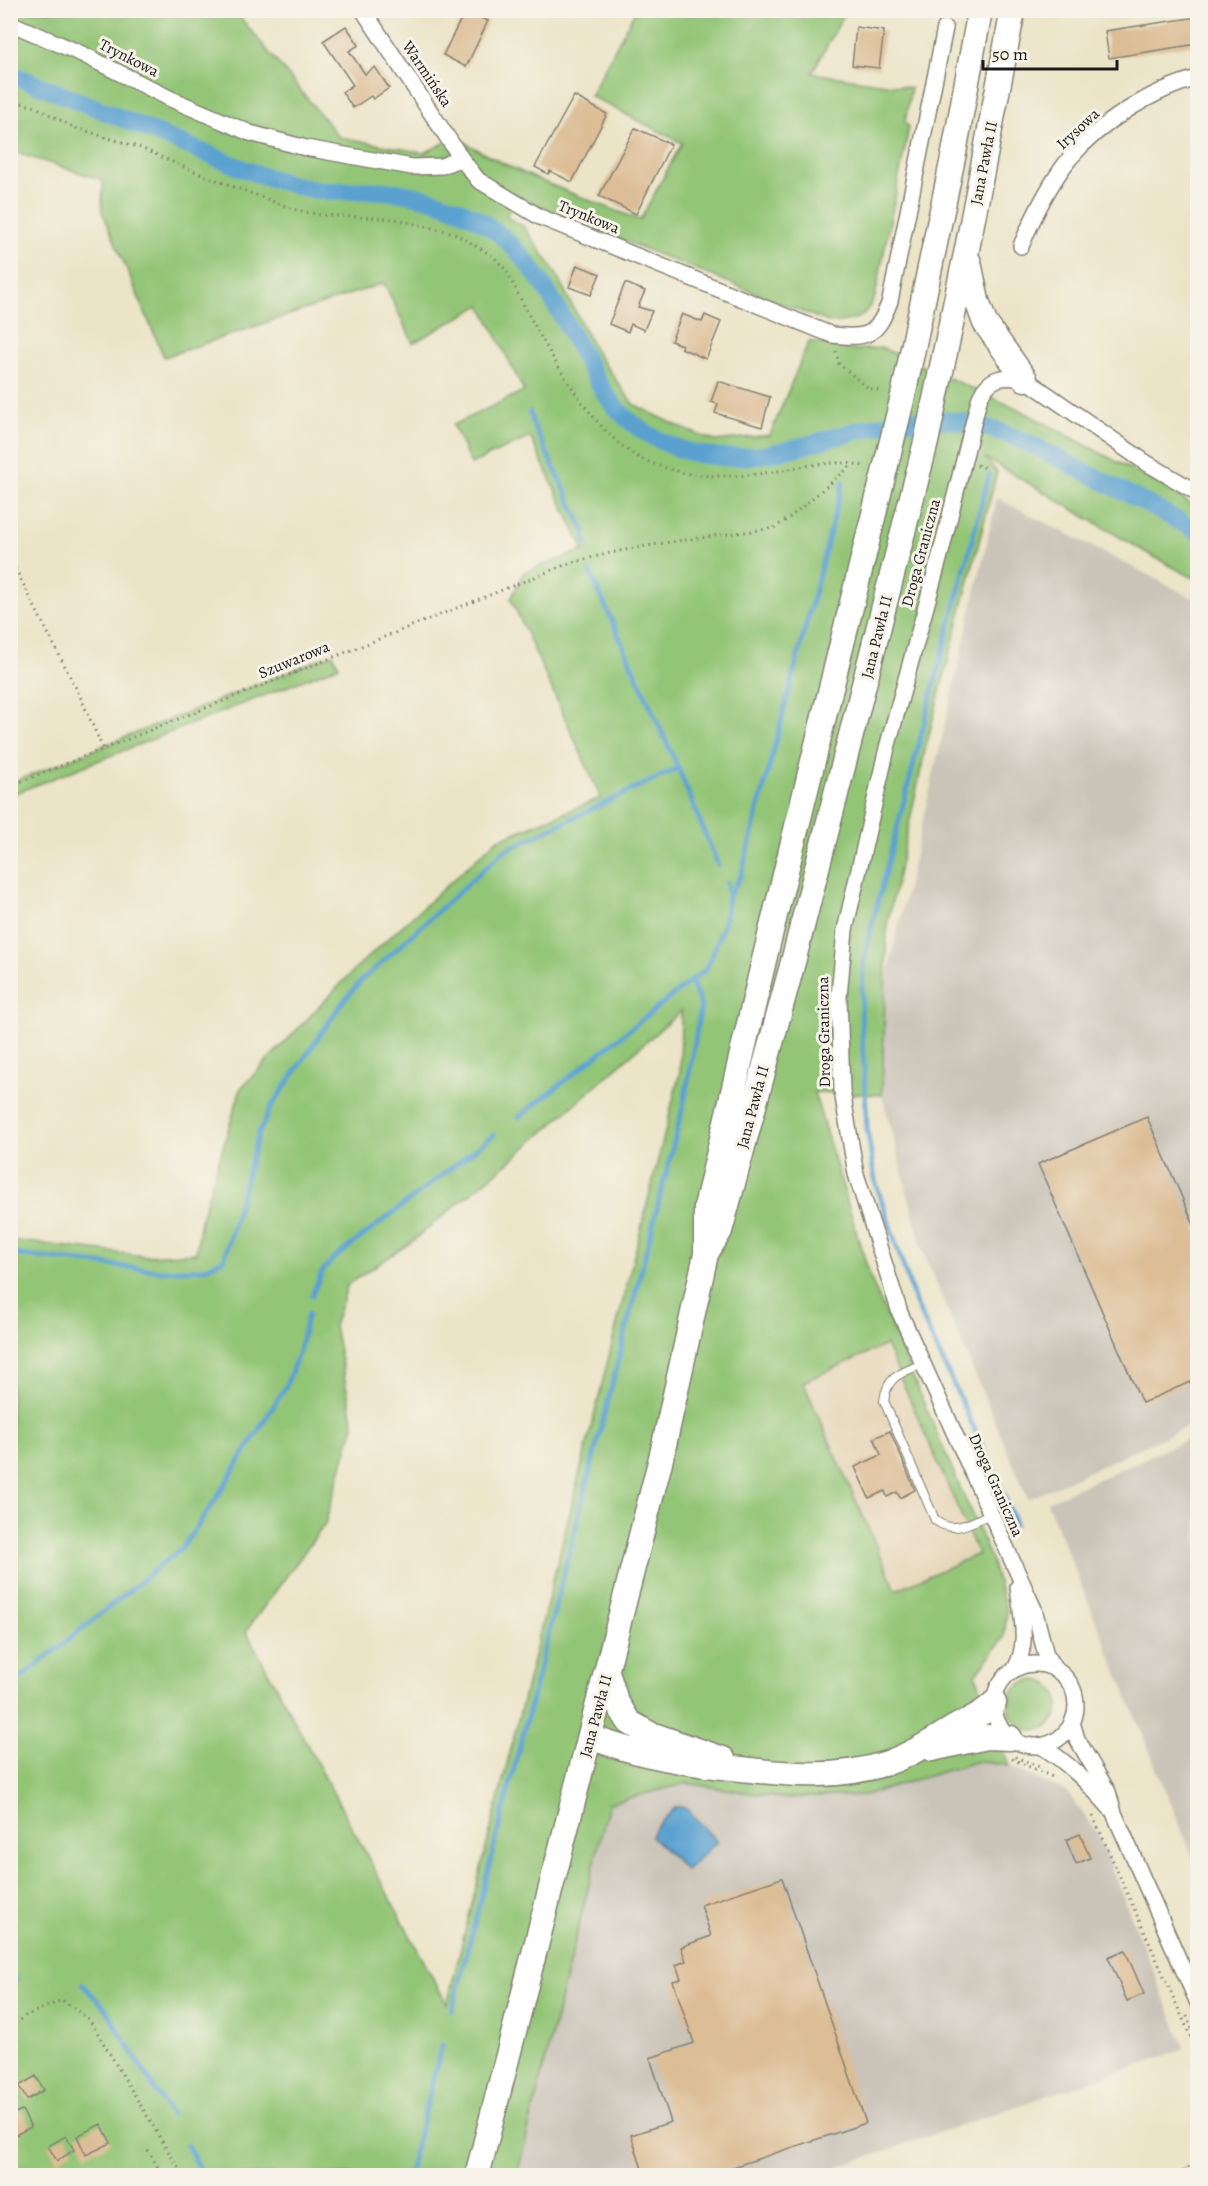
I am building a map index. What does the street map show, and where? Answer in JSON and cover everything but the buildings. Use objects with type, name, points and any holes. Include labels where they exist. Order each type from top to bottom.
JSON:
[{"type":"main road","name":"Jana Pawła II","points":[[477,2175],[608,1672],[662,1454],[706,1254],[706,1207],[890,447],[893,393],[952,164],[980,10]]},
{"type":"main road","name":"Jana Pawła II","points":[[706,1254],[720,1231],[726,1209],[796,950],[926,442],[967,249],[1013,10]]},
{"type":"main road","points":[[967,249],[977,301],[986,323],[1025,379]]},
{"type":"main road","points":[[608,1672],[616,1701],[629,1722],[638,1728],[754,1771]]},
{"type":"main road","points":[[912,1753],[979,1716],[994,1703]]},
{"type":"main road","points":[[590,1737],[616,1747],[685,1764],[786,1774],[842,1772],[878,1766],[912,1753],[986,1737],[1006,1749]]},
{"type":"street","name":"Warmińska","points":[[363,10],[461,158]]},
{"type":"street","name":"Trynkowa","points":[[10,23],[82,54],[171,99],[250,133],[306,148],[412,167],[442,166],[461,158],[478,180],[540,217],[832,335],[856,338],[869,335],[878,328],[890,301],[945,28]]},
{"type":"street","name":"Irysowa","points":[[1021,246],[1033,217],[1052,183],[1071,157],[1098,131],[1120,115],[1179,83],[1197,78]]},
{"type":"street","name":"Droga Graniczna","points":[[1025,379],[1008,377],[991,382],[979,400],[941,552],[887,748],[858,871],[845,930],[839,997],[842,1091],[856,1174],[900,1313],[1034,1609],[1046,1655],[1055,1670]]},
{"type":"street","points":[[1025,379],[1144,462],[1197,493]]},
{"type":"street","name":"Droga Graniczna","points":[[1014,1670],[1022,1655],[1023,1634],[1017,1575]]},
{"type":"street","points":[[1041,1746],[1060,1738],[1072,1722],[1076,1711],[1076,1699],[1065,1677],[1055,1670],[1041,1665],[1027,1665],[1014,1670],[1000,1684],[994,1703],[995,1716],[1001,1728],[1006,1749],[1019,1743],[1041,1746],[1059,1757],[1082,1777],[1107,1817],[1197,2003]]},
{"type":"street","points":[[1072,1722],[1077,1739],[1108,1792],[1107,1817]]},
{"type":"lane","points":[[1124,13],[1143,10]]},
{"type":"lane","points":[[922,1364],[891,1380],[885,1389],[884,1401],[935,1520],[943,1527],[954,1528],[990,1514]]},
{"type":"lane","points":[[1182,2175],[1197,2168]]},
{"type":"path","points":[[10,100],[36,107],[73,127],[141,148],[293,209],[321,215],[395,219],[454,234],[472,243],[493,256],[507,270],[572,390],[620,444],[642,459],[679,472],[715,478],[779,472],[846,462],[865,466]]},
{"type":"path","points":[[832,335],[839,364],[867,388],[893,393]]},
{"type":"path","name":"Szuwarowa","points":[[10,786],[483,596],[586,558],[654,543],[774,528],[855,463]]},
{"type":"path","points":[[10,558],[80,696],[103,749]]},
{"type":"path","points":[[1006,1749],[1060,1778]]},
{"type":"path","points":[[1091,1812],[1197,2053]]},
{"type":"path","points":[[1096,1812],[1107,1817]]},
{"type":"path","points":[[1123,1870],[1197,2044]]},
{"type":"path","points":[[10,2027],[25,2016],[62,2000],[89,2019],[183,2175]]},
{"type":"path","points":[[148,2150],[163,2175]]},
{"type":"shaded area","points":[[997,498],[1197,600],[1197,1422],[1028,1499],[924,1255],[870,1050]]},
{"type":"shaded area","points":[[886,1345],[978,1554],[896,1590],[803,1382]]},
{"type":"shaded area","points":[[1197,1435],[1197,1867],[1047,1502]]},
{"type":"shaded area","points":[[979,1761],[1009,1766],[1067,1792],[1097,1833],[1185,2049],[815,2175],[517,2176],[609,1803],[687,1783],[782,1798],[865,1795]]},
{"type":"green space","points":[[10,11],[235,11],[339,137],[424,153],[456,137],[523,173],[640,220],[682,143],[590,96],[635,11],[846,11],[812,73],[911,88],[905,122],[909,127],[875,297],[871,305],[858,318],[831,323],[564,217],[515,195],[506,217],[523,226],[554,270],[596,352],[633,404],[684,429],[715,441],[770,435],[809,341],[853,350],[882,348],[1022,411],[1166,488],[1197,508],[1197,580],[984,457],[997,472],[926,746],[887,925],[882,1095],[814,1092],[870,1277],[990,1557],[1007,1612],[1004,1638],[976,1675],[1009,1766],[978,1761],[865,1795],[782,1798],[687,1783],[609,1803],[517,2175],[11,2175],[11,1240],[144,1256],[196,1253],[201,1219],[241,1088],[358,966],[497,840],[601,798],[511,599],[524,572],[584,550],[530,437],[471,464],[453,425],[524,391],[481,305],[413,343],[384,283],[164,357],[102,211],[103,180],[11,151]],"holes":[[[681,1011],[680,1072],[447,2004],[246,1631],[325,1524],[354,1425],[334,1326],[348,1284],[410,1243],[508,1163]],[[886,1345],[978,1554],[896,1590],[803,1382]]]},
{"type":"green space","points":[[333,654],[339,666],[11,795],[11,783]]},
{"type":"green space","points":[[1029,1680],[1039,1680],[1052,1687],[1059,1700],[1059,1710],[1052,1723],[1039,1730],[1029,1730],[1020,1726],[1013,1719],[1009,1710],[1009,1700],[1013,1691],[1020,1684]]},
{"type":"water","points":[[676,1807],[688,1810],[717,1842],[686,1870],[651,1836],[655,1828]]},
{"type":"waterway","points":[[10,74],[263,176],[316,190],[376,191],[410,195],[451,206],[476,218],[503,237],[531,267],[554,302],[614,406],[642,430],[674,447],[713,456],[742,457],[800,447],[888,424],[917,420],[963,422],[1004,433],[1043,450],[1198,532]]},
{"type":"waterway","points":[[530,412],[533,424],[584,530],[586,545]]},
{"type":"waterway","points":[[989,475],[873,920],[864,959],[861,1012],[867,1128],[875,1181],[916,1304],[998,1480],[1015,1524]]},
{"type":"waterway","points":[[729,896],[741,876],[843,482]]},
{"type":"waterway","points":[[10,1254],[162,1271],[204,1269],[224,1259],[258,1135],[271,1107],[342,1003],[359,983],[504,851],[678,768],[590,572]]},
{"type":"waterway","points":[[678,768],[718,865]]},
{"type":"waterway","points":[[519,1117],[706,969],[725,916],[727,883]]},
{"type":"waterway","points":[[452,2011],[684,1103],[701,1006],[691,980]]},
{"type":"waterway","points":[[312,1295],[322,1272],[332,1260],[494,1135]]},
{"type":"waterway","points":[[10,1687],[182,1548],[214,1502],[286,1386],[299,1351],[308,1314]]},
{"type":"waterway","points":[[10,1972],[16,1979]]},
{"type":"waterway","points":[[82,1984],[105,2008],[171,2115]]},
{"type":"waterway","points":[[408,2176],[442,2045]]},
{"type":"waterway","points":[[187,2145],[204,2176]]}]
